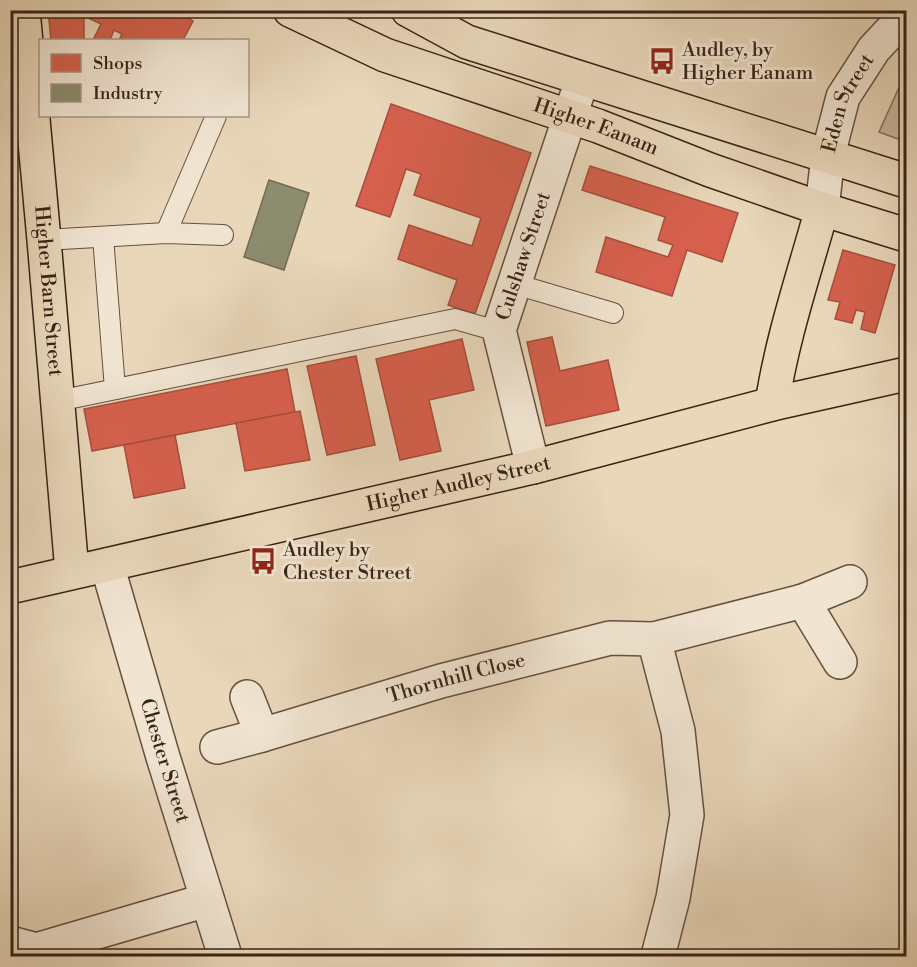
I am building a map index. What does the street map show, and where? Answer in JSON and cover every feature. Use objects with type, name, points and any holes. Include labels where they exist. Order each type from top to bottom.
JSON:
[{"type":"highway","name":"Higher Barn Street","points":[[23,10],[72,572]]},
{"type":"highway","name":"Higher Eanam","points":[[290,10],[385,55],[570,116],[710,170],[822,209],[906,235]]},
{"type":"highway","name":"Higher Eanam","points":[[408,10],[467,42],[906,181]]},
{"type":"highway","points":[[772,404],[787,332],[822,209]]},
{"type":"highway","name":"Higher Audley Street","points":[[10,587],[533,467],[772,404],[906,374]]},
{"type":"street","name":"Eden Street","points":[[822,209],[828,155],[843,97],[873,49],[906,15]]},
{"type":"street","name":"Culshaw Street","points":[[533,467],[499,330],[582,80]]},
{"type":"street","name":"Chester Street","points":[[107,565],[225,957]]},
{"type":"street","name":"Thornhill Close","points":[[217,747],[441,681],[610,638],[654,639],[803,601],[850,582]]},
{"type":"street","points":[[803,601],[840,662]]},
{"type":"street","points":[[654,639],[678,731],[687,815],[673,898],[658,957]]},
{"type":"street","points":[[247,697],[262,735]]},
{"type":"street","points":[[10,943],[36,951],[207,900]]},
{"type":"lane","points":[[166,233],[216,117]]},
{"type":"lane","points":[[44,240],[166,233],[223,235]]},
{"type":"lane","points":[[103,237],[115,389]]},
{"type":"lane","points":[[515,284],[613,313]]},
{"type":"lane","points":[[58,401],[455,318],[499,330]]},
{"type":"shaded area","points":[[906,72],[906,142],[879,132]]},
{"type":"building: Shops","points":[[48,10],[174,10],[193,21],[184,39],[120,39],[122,34],[114,30],[110,39],[94,39],[101,24],[84,16],[84,39],[51,39]]},
{"type":"building: Shops","points":[[391,104],[531,153],[475,314],[448,305],[457,280],[398,259],[409,225],[472,246],[481,218],[414,195],[421,174],[406,169],[390,217],[356,206]]},
{"type":"building: Shops","points":[[590,166],[738,213],[722,262],[687,250],[672,296],[596,272],[606,237],[668,257],[673,245],[658,240],[665,217],[582,190]]},
{"type":"building: Shops","points":[[843,250],[895,265],[875,333],[861,329],[865,312],[856,310],[852,323],[835,319],[840,302],[828,300]]},
{"type":"building: Shops","points":[[552,337],[560,371],[608,360],[619,410],[546,426],[527,342]]},
{"type":"building: Shops","points":[[462,339],[474,390],[429,400],[441,451],[400,460],[376,359]]},
{"type":"building: Shops","points":[[356,356],[375,445],[327,455],[307,366]]},
{"type":"building: Shops","points":[[287,369],[295,412],[92,451],[84,409]]},
{"type":"building: Shops","points":[[300,411],[310,460],[245,471],[236,423]]},
{"type":"building: Shops","points":[[175,435],[185,488],[134,498],[124,445]]},
{"type":"building: Industry","points":[[269,180],[309,193],[284,270],[244,257]]},
{"type":"place","name":"Audley, by Higher Eanam","points":[[662,61]]},
{"type":"place","name":"Audley by Chester Street","points":[[263,561]]}]
